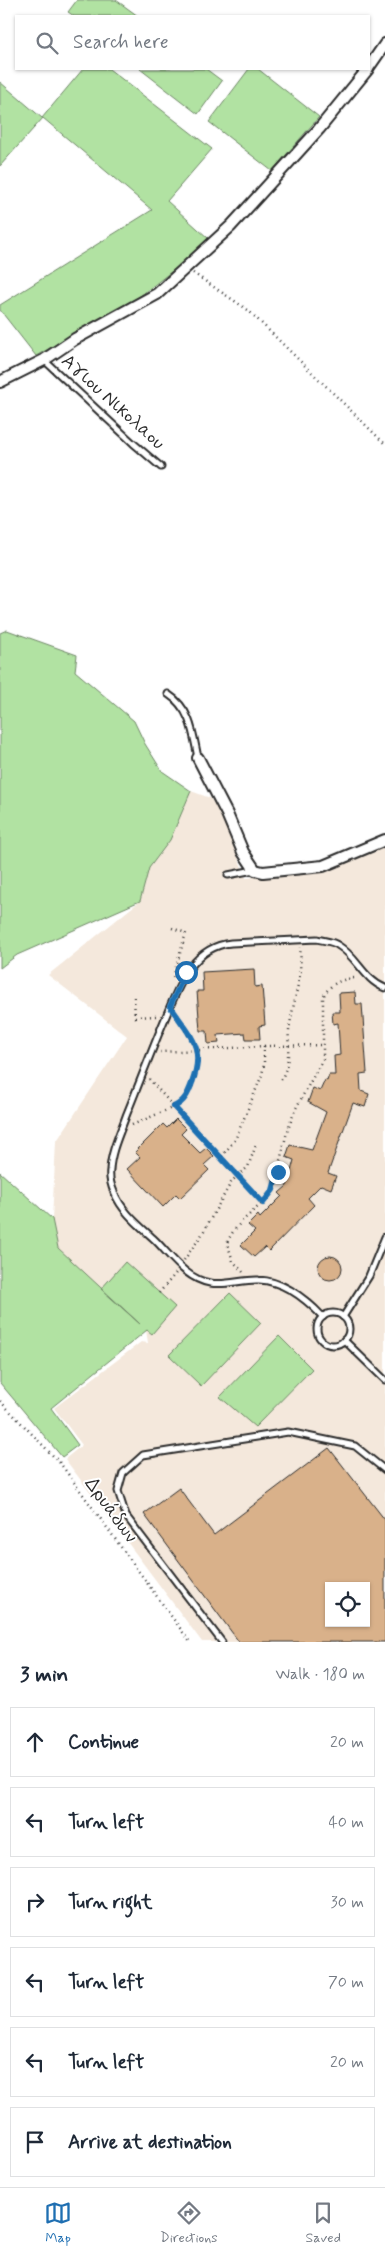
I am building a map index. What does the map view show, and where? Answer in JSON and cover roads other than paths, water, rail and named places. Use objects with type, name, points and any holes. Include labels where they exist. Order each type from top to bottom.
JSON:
[{"type":"street","points":[[370,65],[385,44]]},
{"type":"street","points":[[0,382],[44,360],[75,339],[157,294],[231,226],[277,176],[366,70]]},
{"type":"street","points":[[198,758],[243,852],[255,870],[263,872],[323,866],[385,840]]},
{"type":"lane","name":"Αγιου Νικολαου","points":[[44,360],[161,467]]},
{"type":"lane","points":[[168,694],[185,710],[191,722],[198,758]]},
{"type":"lane","points":[[228,875],[255,870]]},
{"type":"lane","points":[[324,1316],[311,1304],[288,1289],[274,1283],[250,1281],[210,1283],[199,1280],[180,1266],[122,1208],[113,1191],[109,1172],[121,1130],[170,1006],[192,965],[208,950],[218,944],[317,939],[337,944],[347,951],[372,980],[385,988]]},
{"type":"lane","points":[[343,1317],[369,1276],[385,1237]]},
{"type":"lane","points":[[333,1313],[343,1317],[348,1326],[347,1336],[344,1340],[330,1345],[321,1340],[318,1325],[324,1316],[333,1313]]},
{"type":"lane","points":[[344,1340],[385,1380]]},
{"type":"lane","points":[[222,1642],[126,1516],[118,1491],[123,1473],[143,1455],[288,1432],[355,1446],[385,1470]]}]
